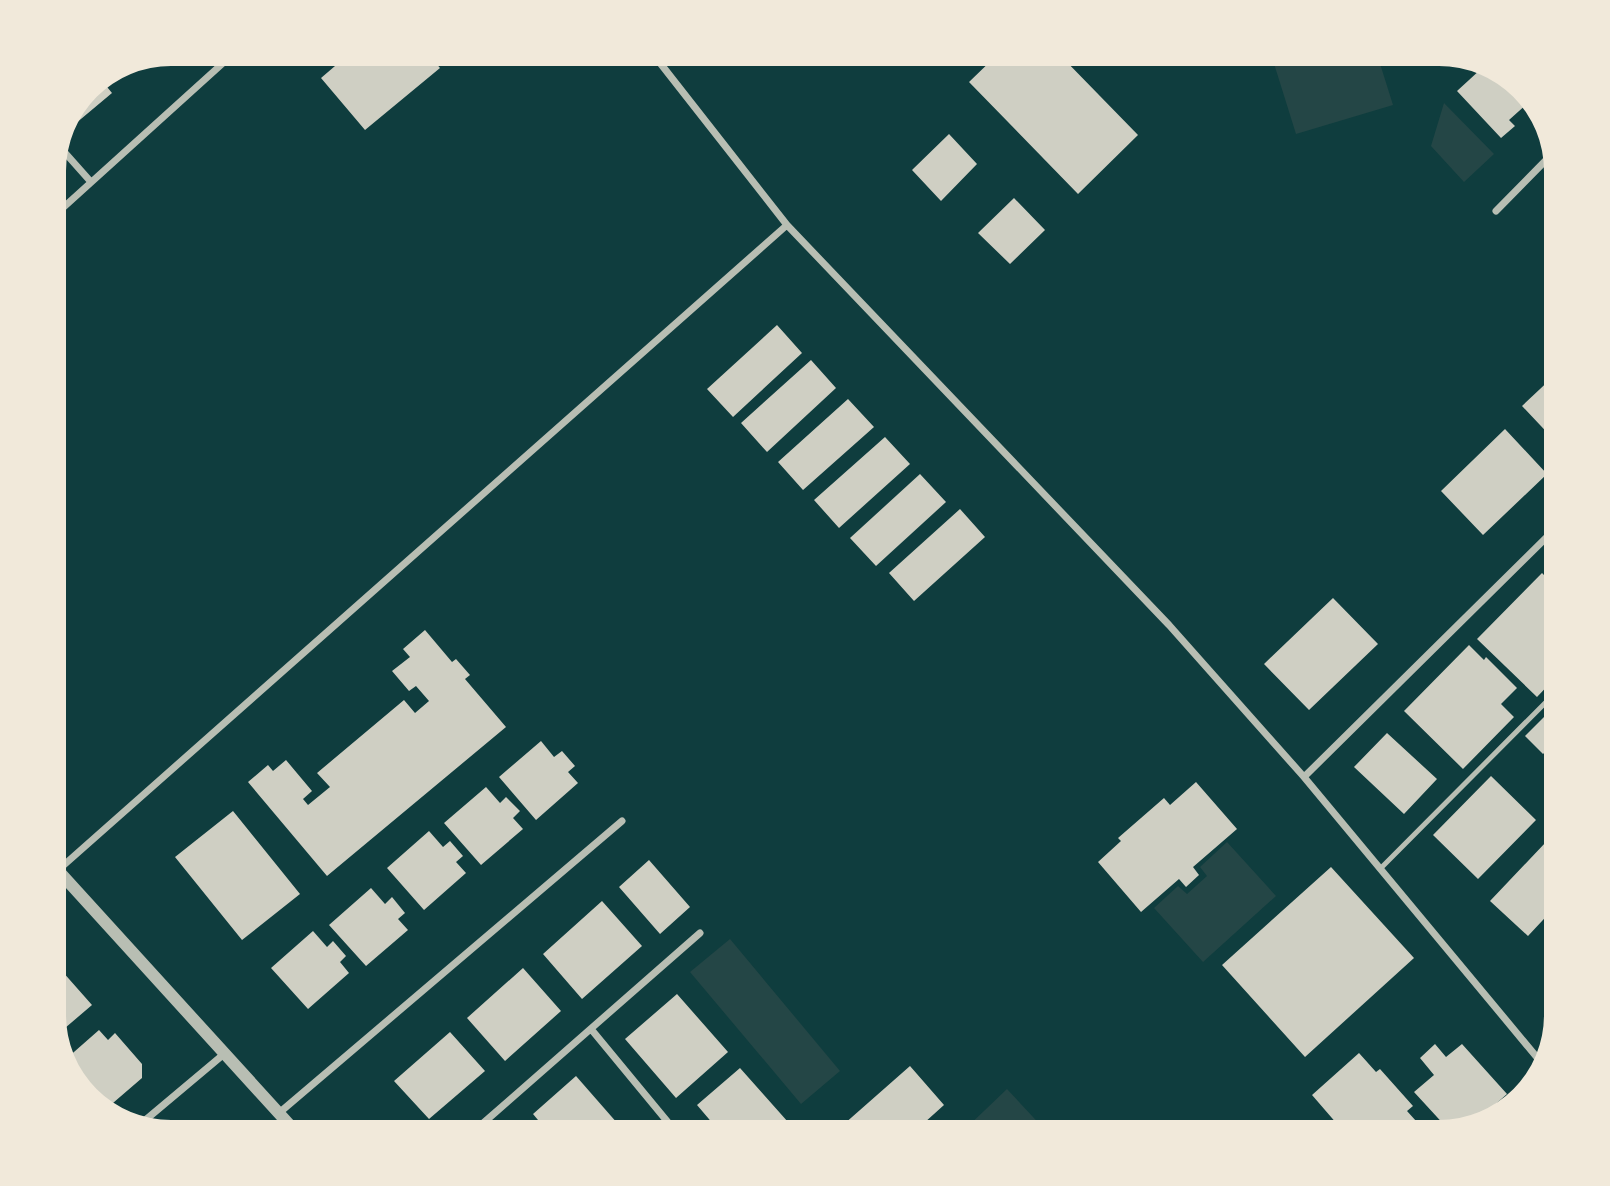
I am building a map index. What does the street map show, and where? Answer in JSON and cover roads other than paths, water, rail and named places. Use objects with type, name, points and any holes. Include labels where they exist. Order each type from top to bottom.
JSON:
[{"type":"street","points":[[67,204],[219,67]]},
{"type":"street","points":[[663,67],[787,225],[1169,625],[1304,777],[1535,1055]]},
{"type":"street","points":[[68,156],[91,182]]},
{"type":"street","points":[[1496,211],[1543,163]]},
{"type":"street","points":[[67,860],[787,225]]},
{"type":"street","points":[[1304,777],[1544,540]]},
{"type":"street","points":[[279,1113],[622,821]]},
{"type":"street","points":[[67,882],[285,1120]]},
{"type":"street","points":[[487,1120],[701,933]]},
{"type":"street","points":[[591,1028],[666,1120]]},
{"type":"street","points":[[149,1117],[224,1054]]},
{"type":"lane","points":[[1380,869],[1544,704]]}]
